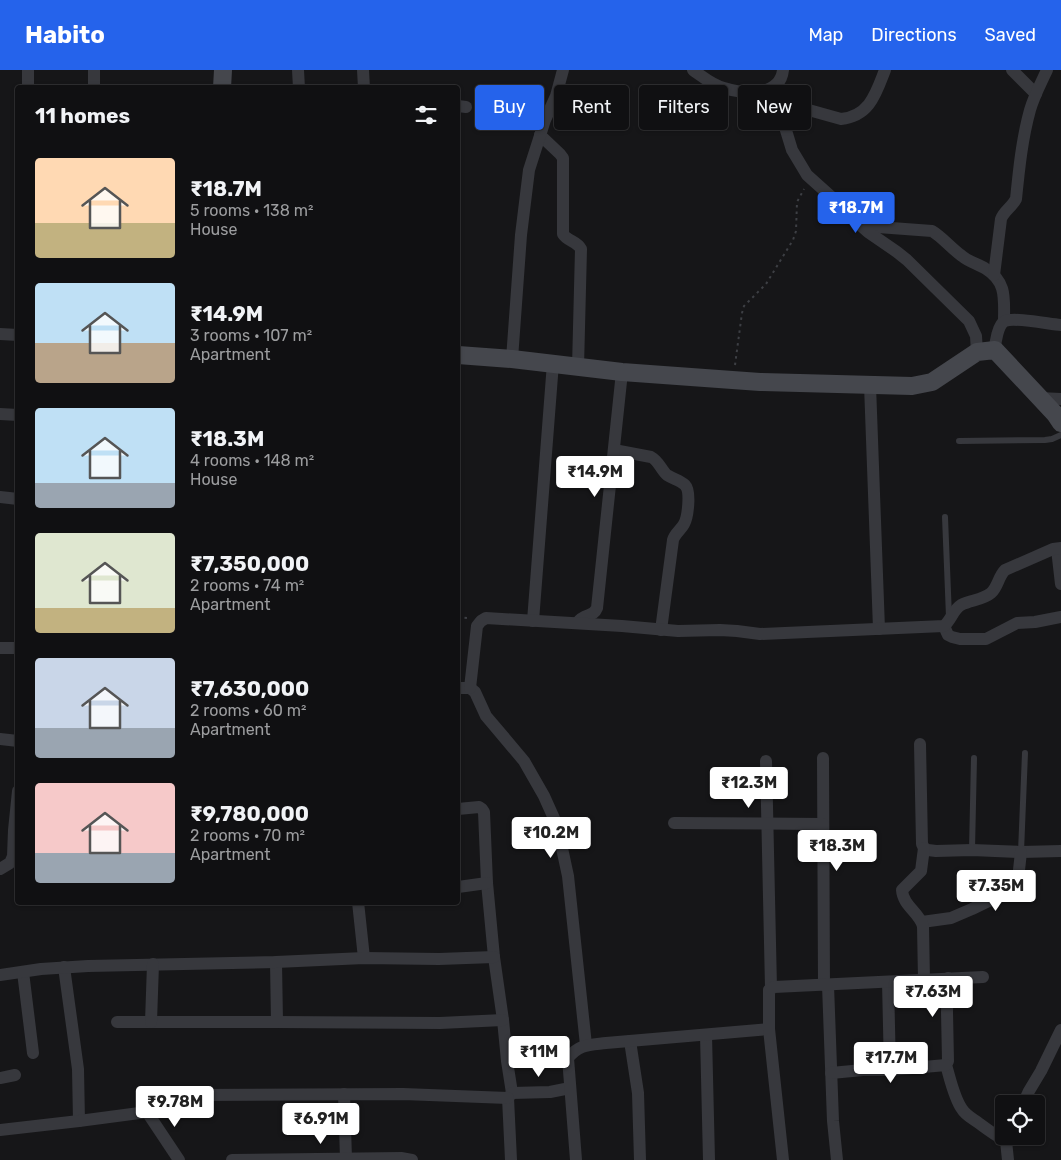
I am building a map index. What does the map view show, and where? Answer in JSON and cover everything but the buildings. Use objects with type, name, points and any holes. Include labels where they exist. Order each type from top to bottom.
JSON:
[{"type":"main road","points":[[222,85],[223,70]]},
{"type":"main road","points":[[460,355],[553,363],[622,372],[760,382],[912,386],[932,382],[977,352],[995,350],[1055,414],[1061,423]]},
{"type":"street","points":[[28,70],[28,85]]},
{"type":"street","points":[[94,70],[94,85]]},
{"type":"street","points":[[298,70],[299,85]]},
{"type":"street","points":[[363,70],[364,85]]},
{"type":"street","points":[[512,359],[521,235],[529,170],[540,135],[556,96],[562,70]]},
{"type":"street","points":[[693,70],[711,76],[724,88],[738,90]]},
{"type":"street","points":[[777,85],[783,70]]},
{"type":"street","points":[[811,111],[841,119],[853,116],[872,100],[885,70]]},
{"type":"street","points":[[1012,70],[1036,94]]},
{"type":"street","points":[[994,275],[1001,219],[1016,199],[1021,152],[1031,109],[1047,70]]},
{"type":"street","points":[[786,130],[792,150],[807,175],[868,232],[907,260],[969,321],[976,336],[977,352]]},
{"type":"street","points":[[540,135],[563,158],[563,234],[581,248],[578,366]]},
{"type":"street","points":[[856,219],[878,228],[932,231],[967,260],[985,268],[994,275],[1001,283],[1004,321],[1001,324],[996,339],[995,350]]},
{"type":"street","points":[[1004,321],[1014,320],[1061,325]]},
{"type":"street","points":[[0,334],[15,335]]},
{"type":"street","points":[[533,621],[553,363]]},
{"type":"street","points":[[577,623],[585,615],[596,612],[597,608],[622,372]]},
{"type":"street","points":[[870,385],[879,629]]},
{"type":"street","points":[[1039,398],[1061,399]]},
{"type":"street","points":[[0,414],[15,415]]},
{"type":"street","points":[[614,450],[651,457],[667,474],[684,484],[688,491],[686,519],[673,540],[661,630]]},
{"type":"street","points":[[0,497],[15,499]]},
{"type":"street","points":[[1061,584],[1059,548],[1006,570],[1000,574],[996,586],[990,593],[961,605],[946,623],[948,635],[952,637],[960,639],[986,639],[1017,623],[1061,617]]},
{"type":"street","points":[[586,1045],[568,876],[557,825],[544,796],[524,762],[486,716],[475,692],[464,688],[477,626],[480,621],[486,618],[678,631],[729,630],[760,634],[879,629],[946,623]]},
{"type":"street","points":[[0,648],[15,648]]},
{"type":"street","points":[[0,738],[15,740]]},
{"type":"street","points":[[920,744],[922,844],[924,848],[921,871],[902,890],[902,896],[922,922],[924,980]]},
{"type":"street","points":[[823,758],[826,985],[833,1121],[837,1160]]},
{"type":"street","points":[[766,762],[771,988],[769,990],[769,1029],[783,1160]]},
{"type":"street","points":[[460,810],[479,807],[484,812],[487,882],[510,1096],[511,1160]]},
{"type":"street","points":[[674,823],[823,824]]},
{"type":"street","points":[[0,869],[10,863],[13,856],[15,838]]},
{"type":"street","points":[[924,848],[936,851],[1061,851]]},
{"type":"street","points":[[922,922],[951,918],[1015,886],[1018,879],[1022,852]]},
{"type":"street","points":[[460,887],[487,882]]},
{"type":"street","points":[[358,905],[364,958]]},
{"type":"street","points":[[0,975],[64,968],[153,964],[364,958],[439,959],[494,957]]},
{"type":"street","points":[[276,962],[277,1022]]},
{"type":"street","points":[[151,1022],[153,964]]},
{"type":"street","points":[[64,968],[78,1069],[79,1121]]},
{"type":"street","points":[[24,972],[34,1053]]},
{"type":"street","points":[[771,988],[774,986],[983,977]]},
{"type":"street","points":[[948,978],[948,1061],[946,1065],[962,1109],[968,1116],[995,1134]]},
{"type":"street","points":[[888,982],[890,1070]]},
{"type":"street","points":[[118,1022],[440,1023],[503,1020]]},
{"type":"street","points":[[576,1160],[568,1058],[574,1050],[586,1045],[630,1040],[769,1029]]},
{"type":"street","points":[[1027,1095],[1061,1030]]},
{"type":"street","points":[[706,1035],[709,1160]]},
{"type":"street","points":[[630,1040],[638,1093],[640,1160]]},
{"type":"street","points":[[831,1073],[946,1065]]},
{"type":"street","points":[[0,1078],[15,1075]]},
{"type":"street","points":[[0,1130],[147,1112],[156,1103],[183,1095],[403,1094],[510,1096],[570,1088]]},
{"type":"street","points":[[344,1094],[346,1158]]},
{"type":"street","points":[[147,1112],[179,1160]]},
{"type":"street","points":[[1007,1145],[1008,1160]]},
{"type":"street","points":[[232,1160],[405,1159]]},
{"type":"lane","points":[[959,441],[1045,440],[1061,435]]},
{"type":"lane","points":[[945,517],[946,623]]},
{"type":"lane","points":[[1022,852],[1025,753]]},
{"type":"lane","points":[[972,850],[974,758]]},
{"type":"path","points":[[734,380],[744,306],[766,284],[793,240],[796,232],[797,202],[803,192],[807,175]]}]
